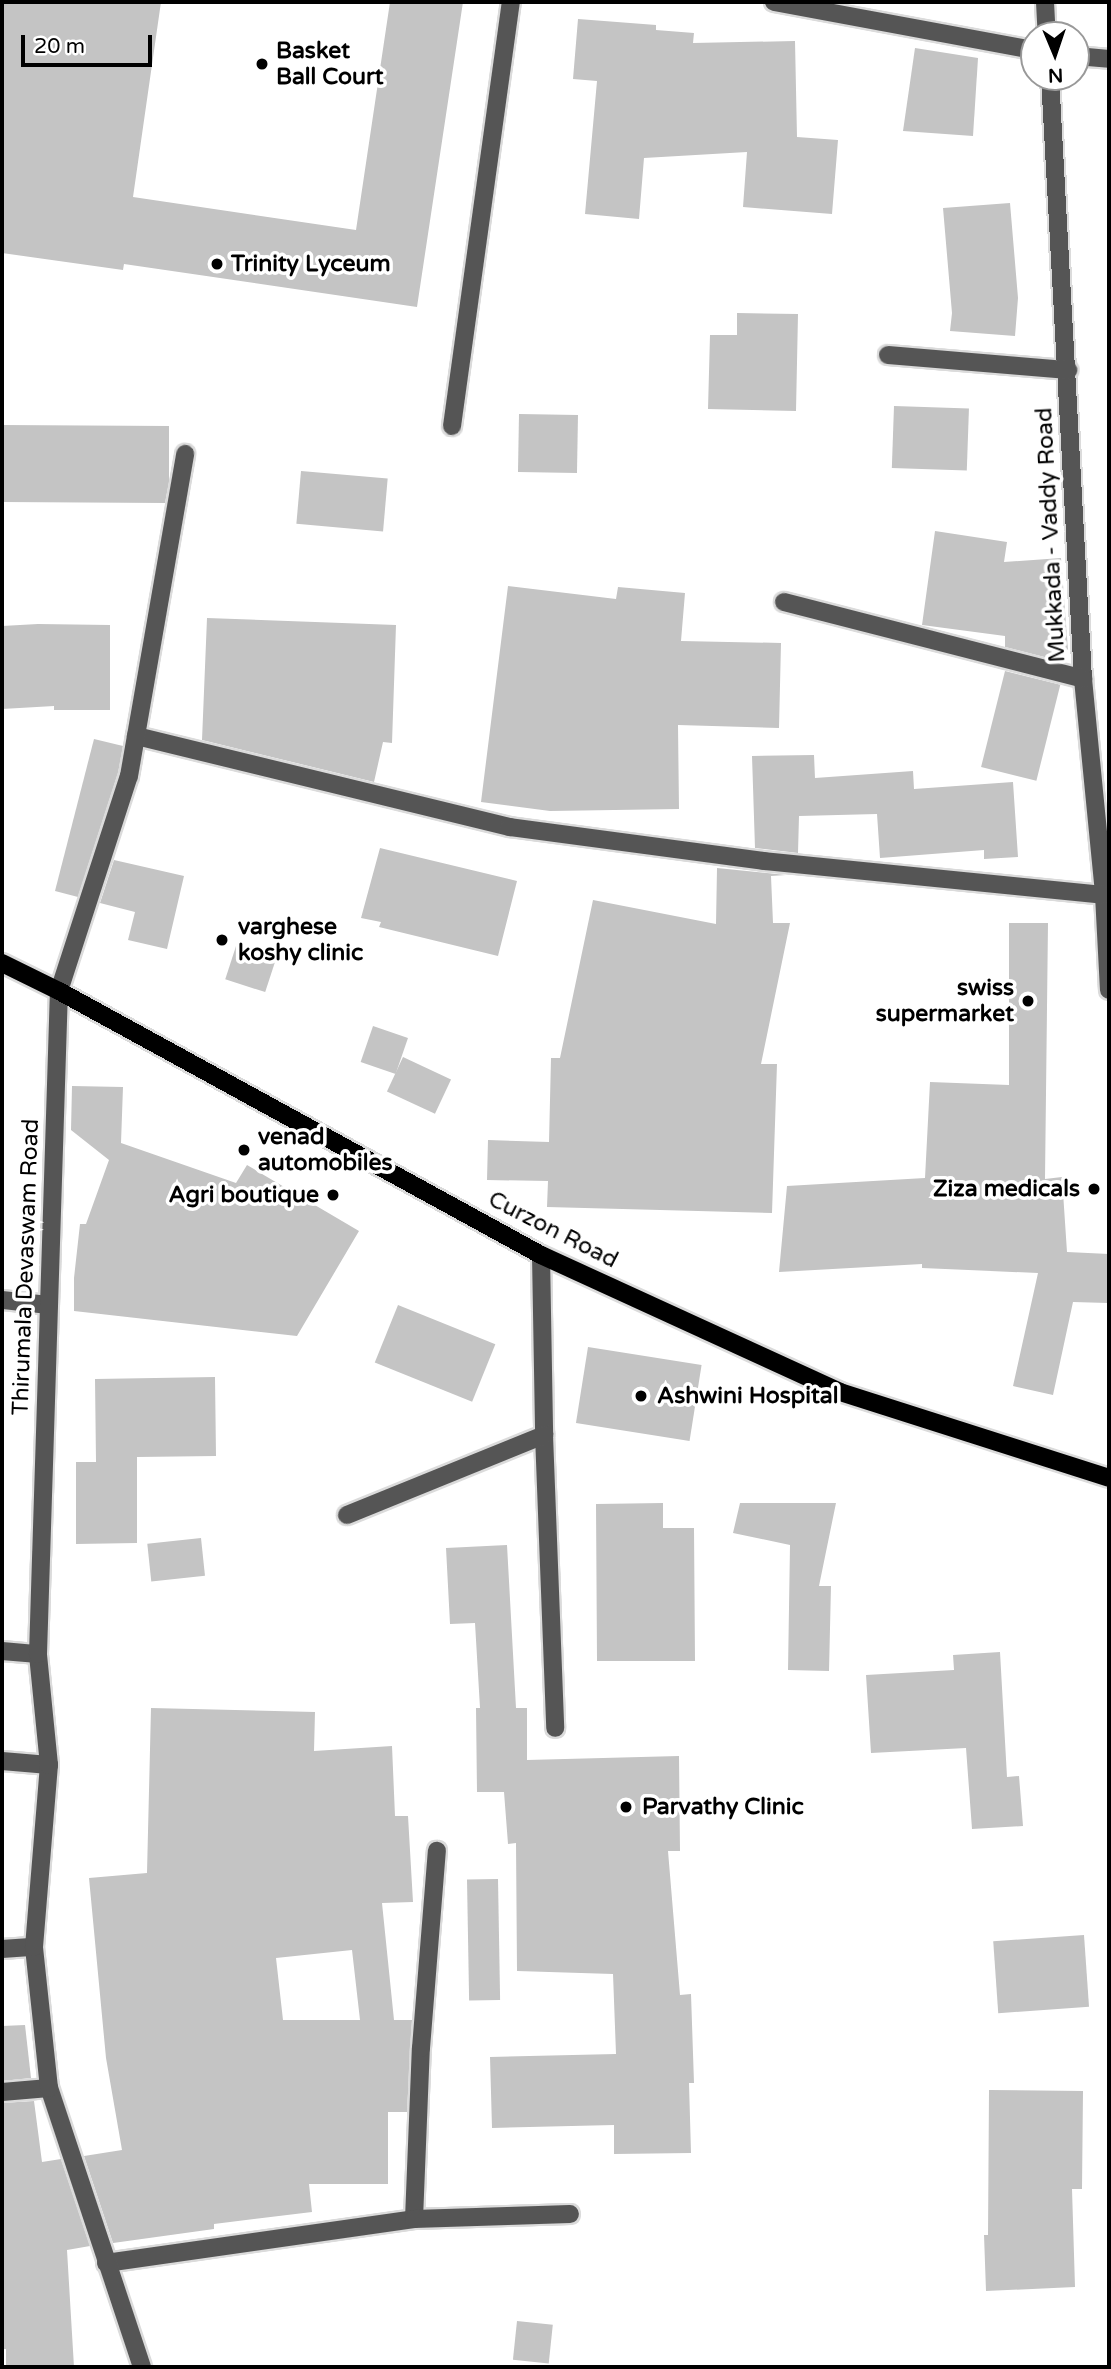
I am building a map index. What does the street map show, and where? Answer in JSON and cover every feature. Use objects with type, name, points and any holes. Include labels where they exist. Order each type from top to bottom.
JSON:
[{"type":"main road","name":"Curzon Road","points":[[2,963],[59,991],[541,1255],[840,1392],[1109,1478]]},
{"type":"street","points":[[452,426],[511,2]]},
{"type":"street","points":[[775,2],[1020,47]]},
{"type":"street","points":[[1045,2],[1046,21]]},
{"type":"street","points":[[1090,57],[1109,59]]},
{"type":"street","name":"Mukkada - Vaddy Road","points":[[1051,91],[1083,679],[1104,895],[1109,990]]},
{"type":"street","points":[[888,355],[1068,370]]},
{"type":"street","name":"Thirumala Devaswam Road","points":[[142,2367],[49,2088],[34,1947],[50,1765],[38,1654],[59,991],[129,776],[186,454]]},
{"type":"street","points":[[784,603],[1083,679]]},
{"type":"street","points":[[136,736],[510,827],[764,861],[1104,895]]},
{"type":"street","points":[[541,1255],[544,1435],[555,1728]]},
{"type":"street","points":[[2,1300],[49,1305]]},
{"type":"street","points":[[347,1515],[544,1435]]},
{"type":"street","points":[[2,1651],[38,1654]]},
{"type":"street","points":[[2,1761],[50,1765]]},
{"type":"street","points":[[414,2219],[421,2048],[437,1851]]},
{"type":"street","points":[[2,1949],[34,1947]]},
{"type":"street","points":[[2,2092],[49,2088]]},
{"type":"street","points":[[106,2263],[414,2219],[570,2214]]},
{"type":"building","points":[[2,2],[161,2],[133,197],[356,230],[390,2],[463,2],[417,307],[124,264],[123,270],[2,253]]},
{"type":"building","points":[[578,19],[656,25],[656,30],[694,33],[693,43],[795,41],[797,137],[838,140],[832,214],[743,207],[747,152],[644,158],[639,219],[585,214],[597,81],[573,79]]},
{"type":"building","points":[[915,48],[978,58],[973,136],[903,131]]},
{"type":"building","points":[[1010,203],[1018,298],[1015,336],[950,331],[952,313],[943,208]]},
{"type":"building","points":[[737,313],[798,314],[796,411],[708,409],[710,335],[737,335]]},
{"type":"building","points":[[894,406],[969,409],[967,471],[892,468]]},
{"type":"building","points":[[519,414],[578,415],[577,473],[518,472]]},
{"type":"building","points":[[2,425],[169,426],[169,482],[165,503],[2,502]]},
{"type":"building","points":[[301,471],[388,479],[383,531],[296,524]]},
{"type":"building","points":[[935,531],[1007,542],[1004,562],[1061,558],[1068,650],[1060,650],[1060,661],[1005,647],[1005,636],[922,625]]},
{"type":"building","points":[[508,586],[616,599],[618,587],[685,593],[681,641],[781,643],[779,728],[678,725],[679,809],[550,811],[481,802]]},
{"type":"building","points":[[207,618],[396,625],[392,743],[383,742],[374,782],[202,740]]},
{"type":"building","points":[[110,625],[110,710],[54,710],[54,706],[2,709],[2,626]]},
{"type":"building","points":[[1005,671],[1060,685],[1036,781],[981,767]]},
{"type":"building","points":[[94,739],[123,746],[118,773],[78,897],[55,891]]},
{"type":"building","points":[[814,755],[815,778],[913,771],[914,789],[1013,782],[1018,857],[984,859],[984,850],[880,858],[877,814],[799,816],[798,853],[755,848],[752,756]]},
{"type":"building","points":[[380,848],[517,881],[498,956],[379,927],[381,922],[361,918]]},
{"type":"building","points":[[114,860],[184,876],[167,949],[128,940],[135,912],[100,903]]},
{"type":"building","points":[[717,868],[786,875],[771,876],[773,923],[790,923],[761,1064],[777,1064],[772,1213],[547,1207],[548,1181],[487,1180],[488,1140],[549,1142],[551,1058],[560,1058],[593,900],[716,924]]},
{"type":"building","points":[[1009,923],[1048,923],[1045,1179],[1062,1177],[1067,1252],[1109,1254],[1108,1303],[1073,1302],[1053,1395],[1013,1386],[1038,1273],[922,1268],[922,1264],[779,1272],[787,1186],[925,1178],[930,1082],[1009,1085]]},
{"type":"building","points":[[237,943],[277,956],[265,992],[225,979]]},
{"type":"building","points":[[373,1026],[408,1038],[396,1074],[361,1062]]},
{"type":"building","points":[[403,1057],[451,1079],[435,1114],[387,1091]]},
{"type":"building","points":[[72,1086],[123,1087],[121,1143],[236,1183],[247,1165],[359,1231],[297,1336],[74,1311],[74,1278],[80,1224],[86,1224],[109,1160],[71,1130]]},
{"type":"building","points":[[398,1305],[495,1344],[472,1402],[375,1362]]},
{"type":"building","points":[[588,1347],[702,1365],[690,1441],[576,1423]]},
{"type":"building","points":[[215,1377],[216,1456],[137,1457],[137,1543],[76,1544],[76,1462],[96,1462],[95,1379]]},
{"type":"building","points":[[663,1503],[663,1528],[694,1528],[695,1661],[597,1661],[596,1504]]},
{"type":"building","points":[[740,1503],[836,1503],[819,1586],[831,1586],[829,1671],[788,1670],[790,1545],[733,1533]]},
{"type":"building","points":[[201,1538],[205,1576],[151,1581],[147,1544]]},
{"type":"building","points":[[507,1545],[516,1708],[527,1708],[527,1760],[679,1756],[680,1851],[668,1851],[680,1995],[691,1994],[694,2083],[689,2083],[691,2153],[614,2154],[614,2125],[492,2128],[490,2057],[616,2054],[613,1974],[517,1971],[516,1843],[508,1844],[504,1792],[477,1792],[476,1708],[480,1708],[475,1623],[450,1624],[446,1548]]},
{"type":"building","points":[[1000,1652],[1007,1777],[1019,1776],[1023,1826],[972,1829],[966,1748],[871,1753],[866,1675],[954,1670],[953,1655]]},
{"type":"building","points":[[151,1708],[315,1712],[314,1751],[392,1746],[395,1816],[408,1816],[413,1902],[382,1903],[394,2020],[412,2020],[407,2112],[388,2112],[388,2184],[309,2184],[312,2212],[214,2224],[214,2229],[113,2243],[84,2156],[122,2150],[106,2058],[89,1878],[147,1873]],"holes":[[[352,1950],[360,2020],[283,2020],[276,1958]]]},
{"type":"building","points":[[498,1879],[500,2000],[469,2001],[467,1880]]},
{"type":"building","points":[[1084,1935],[1089,2007],[998,2013],[993,1941]]},
{"type":"building","points":[[25,2025],[31,2078],[2,2081],[2,2026]]},
{"type":"building","points":[[989,2090],[1083,2091],[1082,2189],[1072,2189],[1075,2287],[986,2291],[984,2235],[988,2235]]},
{"type":"building","points":[[34,2101],[42,2162],[61,2159],[90,2246],[67,2250],[74,2367],[6,2367],[6,2349],[2,2349],[2,2103]]},
{"type":"building","points":[[517,2321],[553,2325],[549,2364],[513,2360]]},
{"type":"place","name":"Basket Ball Court","points":[[262,64]]},
{"type":"place","name":"Trinity Lyceum","points":[[217,264]]},
{"type":"place","name":"varghese koshy clinic","points":[[222,940]]},
{"type":"place","name":"swiss supermarket","points":[[1028,1001]]},
{"type":"place","name":"venad automobiles","points":[[244,1150]]},
{"type":"place","name":"Ziza medicals","points":[[1094,1189]]},
{"type":"place","name":"Agri boutique","points":[[333,1195]]},
{"type":"place","name":"Ashwini Hospital","points":[[641,1396]]},
{"type":"place","name":"Parvathy Clinic","points":[[626,1807]]}]
